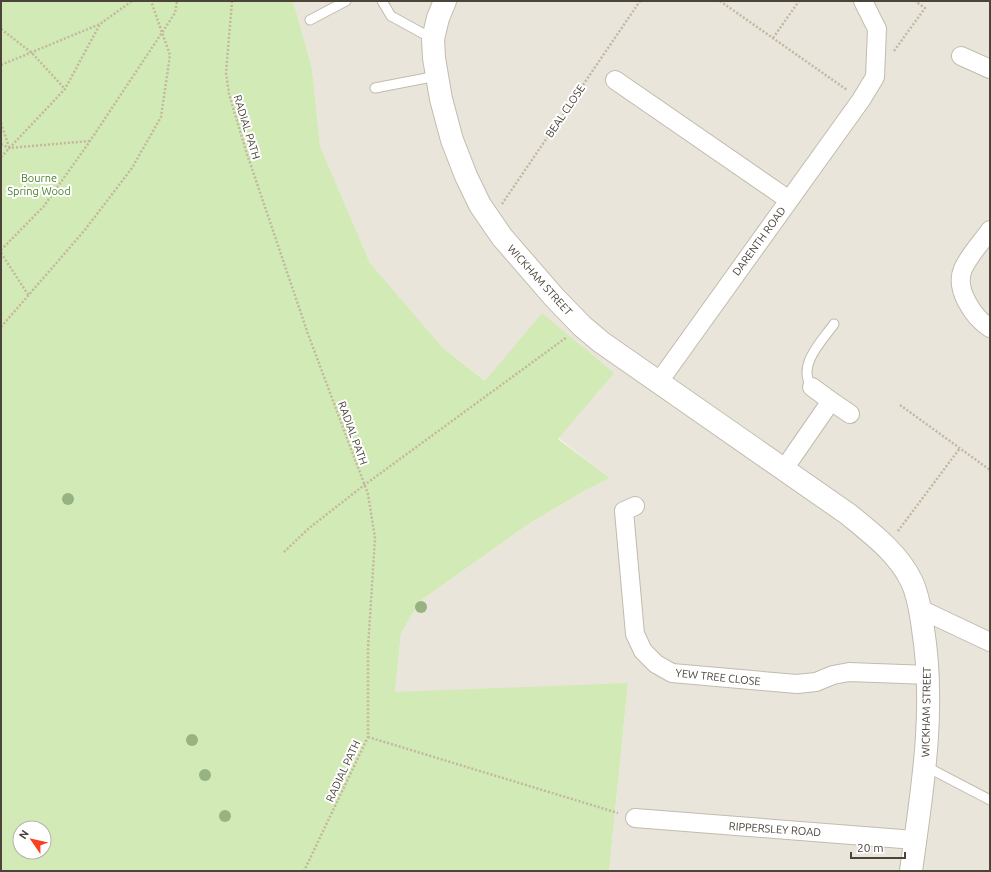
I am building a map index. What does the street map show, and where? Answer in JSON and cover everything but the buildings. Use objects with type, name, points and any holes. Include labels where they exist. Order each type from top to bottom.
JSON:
[{"type":"street","name":"WICKHAM STREET","points":[[445,1],[438,18],[433,39],[441,99],[452,140],[466,176],[480,205],[490,221],[525,266],[582,326],[602,342],[848,514],[876,537],[898,559],[911,580],[920,609],[929,675],[925,766],[911,871]]},
{"type":"street","name":"DARENTH ROAD","points":[[658,382],[861,100],[875,77],[877,29],[863,1]]},
{"type":"street","points":[[961,56],[990,69]]},
{"type":"street","points":[[615,80],[789,200]]},
{"type":"street","points":[[990,230],[963,270],[962,287],[968,305],[981,322],[990,328]]},
{"type":"street","points":[[812,387],[831,402],[850,414]]},
{"type":"street","points":[[784,469],[831,402]]},
{"type":"street","name":"YEW TREE CLOSE","points":[[635,506],[624,511],[632,616],[635,634],[643,651],[656,664],[672,673],[797,684],[816,682],[833,675],[849,672],[929,675]]},
{"type":"street","points":[[920,609],[990,642]]},
{"type":"street","name":"RIPPERSLEY ROAD","points":[[635,818],[915,840]]},
{"type":"lane","points":[[310,20],[346,1]]},
{"type":"lane","points":[[382,1],[391,16],[433,39]]},
{"type":"lane","points":[[375,88],[437,76]]},
{"type":"lane","points":[[812,387],[807,378],[808,364],[834,324]]},
{"type":"lane","points":[[925,766],[990,800]]},
{"type":"path","points":[[1,65],[100,24],[132,1]]},
{"type":"path","points":[[1,327],[84,231],[132,168],[160,117],[170,55],[151,1]]},
{"type":"path","points":[[1,250],[44,206],[90,141],[175,13],[177,1]]},
{"type":"path","name":"RADIAL PATH","points":[[232,1],[226,73],[228,94],[304,320],[368,494],[375,538],[368,648],[368,737],[304,871]]},
{"type":"path","name":"BEAL CLOSE","points":[[490,221],[640,1]]},
{"type":"path","points":[[720,1],[861,100]]},
{"type":"path","points":[[773,38],[799,1]]},
{"type":"path","points":[[893,52],[925,8],[914,1]]},
{"type":"path","points":[[1,157],[65,89],[100,24]]},
{"type":"path","points":[[1,29],[32,53],[65,89]]},
{"type":"path","points":[[1,123],[9,148]]},
{"type":"path","points":[[1,144],[9,148],[90,141]]},
{"type":"path","points":[[1,253],[29,296]]},
{"type":"path","points":[[284,552],[308,529],[364,486],[582,326]]},
{"type":"path","points":[[900,405],[990,470]]},
{"type":"path","points":[[908,517],[960,448]]},
{"type":"path","points":[[368,737],[635,818]]},
{"type":"shaded area","points":[[293,1],[990,1],[990,871],[609,871],[628,684],[395,693],[401,633],[420,601],[530,523],[584,491],[610,478],[442,347],[370,263],[320,146],[312,68]]},
{"type":"green space","name":"Bourne Spring Wood","points":[[1,1],[293,1],[312,68],[320,146],[370,263],[442,347],[485,381],[542,313],[614,373],[558,439],[610,478],[584,491],[530,523],[420,601],[401,633],[395,692],[628,683],[609,871],[1,871]]}]
